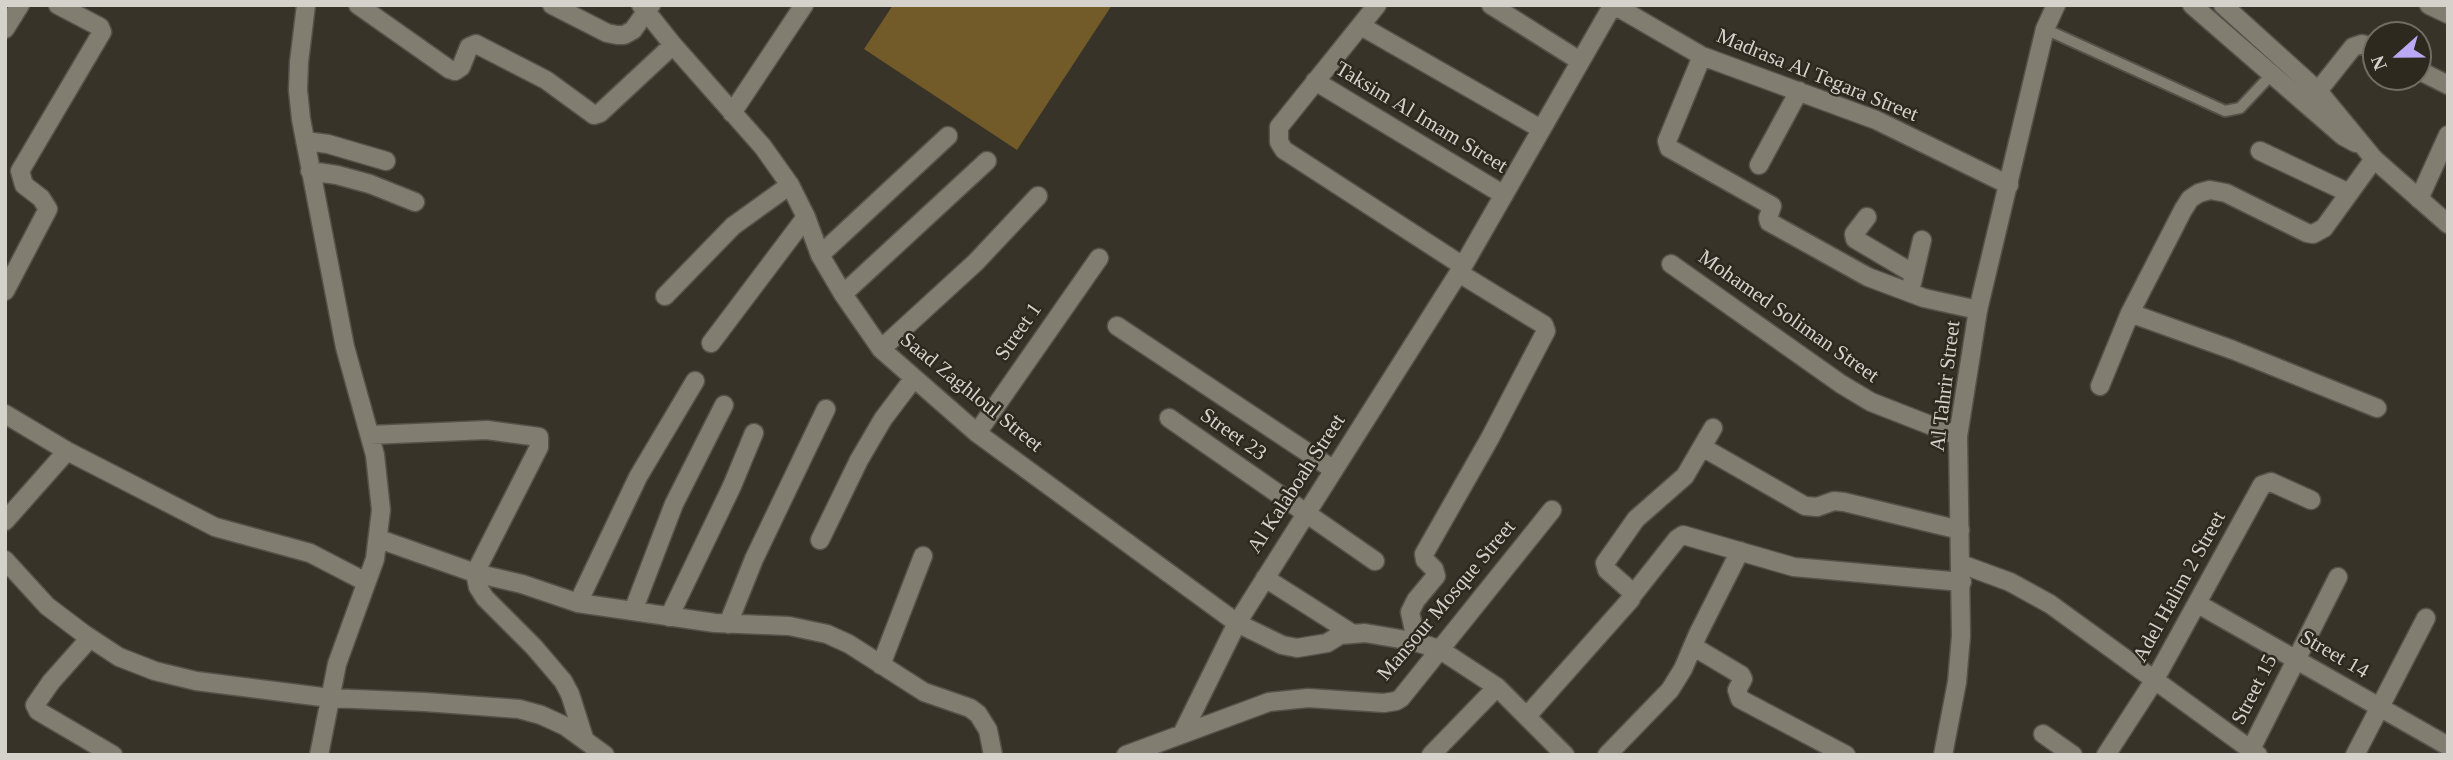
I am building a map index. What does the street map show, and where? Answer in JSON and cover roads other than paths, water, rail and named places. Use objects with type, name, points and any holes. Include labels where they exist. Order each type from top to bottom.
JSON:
[{"type":"street","points":[[5,29],[20,5]]},
{"type":"street","points":[[6,287],[48,209],[41,198],[24,185],[20,172],[102,32],[100,27],[58,5]]},
{"type":"street","points":[[306,5],[298,90],[305,141],[345,346],[375,455],[381,510],[379,539],[337,664],[318,755]]},
{"type":"street","points":[[358,5],[449,69],[455,71],[461,67],[471,45],[476,44],[546,79],[594,115],[600,113],[673,45]]},
{"type":"street","points":[[552,5],[607,33],[617,35],[633,30],[646,7]]},
{"type":"street","points":[[732,113],[804,5]]},
{"type":"street","points":[[1377,5],[1279,127],[1279,142],[1284,150],[1544,325],[1546,331],[1490,439],[1424,554],[1425,561],[1434,569],[1436,576],[1409,612],[1414,631],[1412,641]]},
{"type":"street","points":[[1491,5],[1580,61]]},
{"type":"street","name":"Al Tahrir Street","points":[[2042,5],[2045,29]]},
{"type":"street","name":"Al Tahrir Street","points":[[1943,755],[1957,682],[1962,573],[1958,436],[1978,310],[2045,29],[2056,5]]},
{"type":"street","points":[[2192,5],[2343,136],[2368,152],[2448,224]]},
{"type":"street","points":[[2223,5],[2318,91],[2368,152]]},
{"type":"street","points":[[2429,5],[2448,14]]},
{"type":"street","name":"Saad Zaghloul Street","points":[[646,7],[673,45],[763,147],[790,185],[806,216],[820,255],[881,349],[977,433],[1237,623],[1282,645],[1297,648],[1312,647],[1327,643],[1340,635],[1353,634]]},
{"type":"street","name":"Madrasa Al Tegara Street","points":[[1461,270],[1607,13],[1619,8],[1702,56],[1876,120],[2009,185]]},
{"type":"street","points":[[1361,26],[1541,129]]},
{"type":"street","points":[[2318,91],[2353,47],[2362,44]]},
{"type":"street","points":[[1702,56],[1667,141],[1669,148],[1772,206],[1768,218],[1771,223],[1868,277],[1909,293],[1978,310]]},
{"type":"street","points":[[2432,77],[2448,85]]},
{"type":"street","name":"Taksim Al Imam Street","points":[[1315,81],[1504,195]]},
{"type":"street","points":[[1759,165],[1799,91]]},
{"type":"street","points":[[2419,200],[2448,135]]},
{"type":"street","points":[[820,255],[948,136]]},
{"type":"street","points":[[305,141],[328,144],[386,161]]},
{"type":"street","points":[[2260,151],[2349,193]]},
{"type":"street","points":[[2100,386],[2130,313],[2190,199],[2210,190],[2226,193],[2313,234],[2324,228],[2349,193],[2368,152]]},
{"type":"street","points":[[843,294],[987,161]]},
{"type":"street","points":[[310,171],[354,179],[415,202]]},
{"type":"street","points":[[665,296],[733,226],[790,185]]},
{"type":"street","points":[[881,349],[976,262],[1038,196]]},
{"type":"street","points":[[711,343],[806,216]]},
{"type":"street","points":[[1867,217],[1854,234],[1855,239],[1914,275]]},
{"type":"street","points":[[1909,293],[1922,240]]},
{"type":"street","name":"Street 1","points":[[977,433],[1098,258]]},
{"type":"street","name":"Mohamed Soliman Street","points":[[1671,264],[1841,384],[1871,402],[1958,436]]},
{"type":"street","name":"Al Kalaboah Street","points":[[1182,734],[1237,623],[1461,270]]},
{"type":"street","points":[[2130,313],[2233,350],[2377,408]]},
{"type":"street","points":[[1117,326],[1334,470]]},
{"type":"street","points":[[820,540],[865,450],[883,419],[914,378]]},
{"type":"street","points":[[578,603],[638,477],[695,381]]},
{"type":"street","points":[[634,611],[674,504],[724,405]]},
{"type":"street","points":[[728,624],[754,559],[826,409]]},
{"type":"street","points":[[5,414],[67,451],[215,527],[310,553],[366,582]]},
{"type":"street","name":"Street 23","points":[[1169,418],[1375,561]]},
{"type":"street","points":[[1632,596],[1630,589],[1605,567],[1605,562],[1636,519],[1685,476],[1713,428]]},
{"type":"street","points":[[370,435],[487,430],[539,437],[540,443],[535,456],[475,573],[478,587],[485,598],[534,647],[563,681],[596,749]]},
{"type":"street","points":[[668,617],[732,486],[754,433]]},
{"type":"street","points":[[1702,447],[1811,508],[1834,501],[1844,502],[1960,530]]},
{"type":"street","points":[[5,521],[67,451]]},
{"type":"street","name":"Adel Halim 2 Street","points":[[2106,755],[2154,681],[2262,485],[2271,482],[2311,500]]},
{"type":"street","name":"Mansour Mosque Street","points":[[1126,755],[1282,699],[1390,703],[1401,698],[1552,510]]},
{"type":"street","points":[[1527,716],[1680,537],[1687,536],[1794,567],[1962,573],[2010,582],[2088,629],[2154,681],[2255,752]]},
{"type":"street","points":[[379,539],[475,573],[522,584],[578,603],[728,624],[789,626],[827,634],[849,644],[924,692],[970,708],[978,714],[988,730],[993,755]]},
{"type":"street","points":[[1607,755],[1670,690],[1740,551]]},
{"type":"street","points":[[881,665],[923,556]]},
{"type":"street","points":[[5,560],[47,606],[90,638],[119,657],[155,671],[196,681],[330,698],[519,709],[541,715],[596,749]]},
{"type":"street","name":"Street 15","points":[[2255,752],[2296,660],[2338,577]]},
{"type":"street","points":[[1265,578],[1353,634],[1378,635],[1440,649],[1497,687],[1565,755]]},
{"type":"street","name":"Street 14","points":[[2198,604],[2448,746]]},
{"type":"street","points":[[2355,755],[2426,618]]},
{"type":"street","points":[[90,638],[51,682],[35,705],[38,711],[113,755]]},
{"type":"street","points":[[1694,647],[1741,675],[1743,679],[1737,694],[1740,699],[1846,755]]},
{"type":"street","points":[[1431,755],[1497,687]]},
{"type":"street","points":[[2043,734],[2073,755]]},
{"type":"lane","points":[[2045,29],[2225,111],[2240,108],[2272,74]]}]
